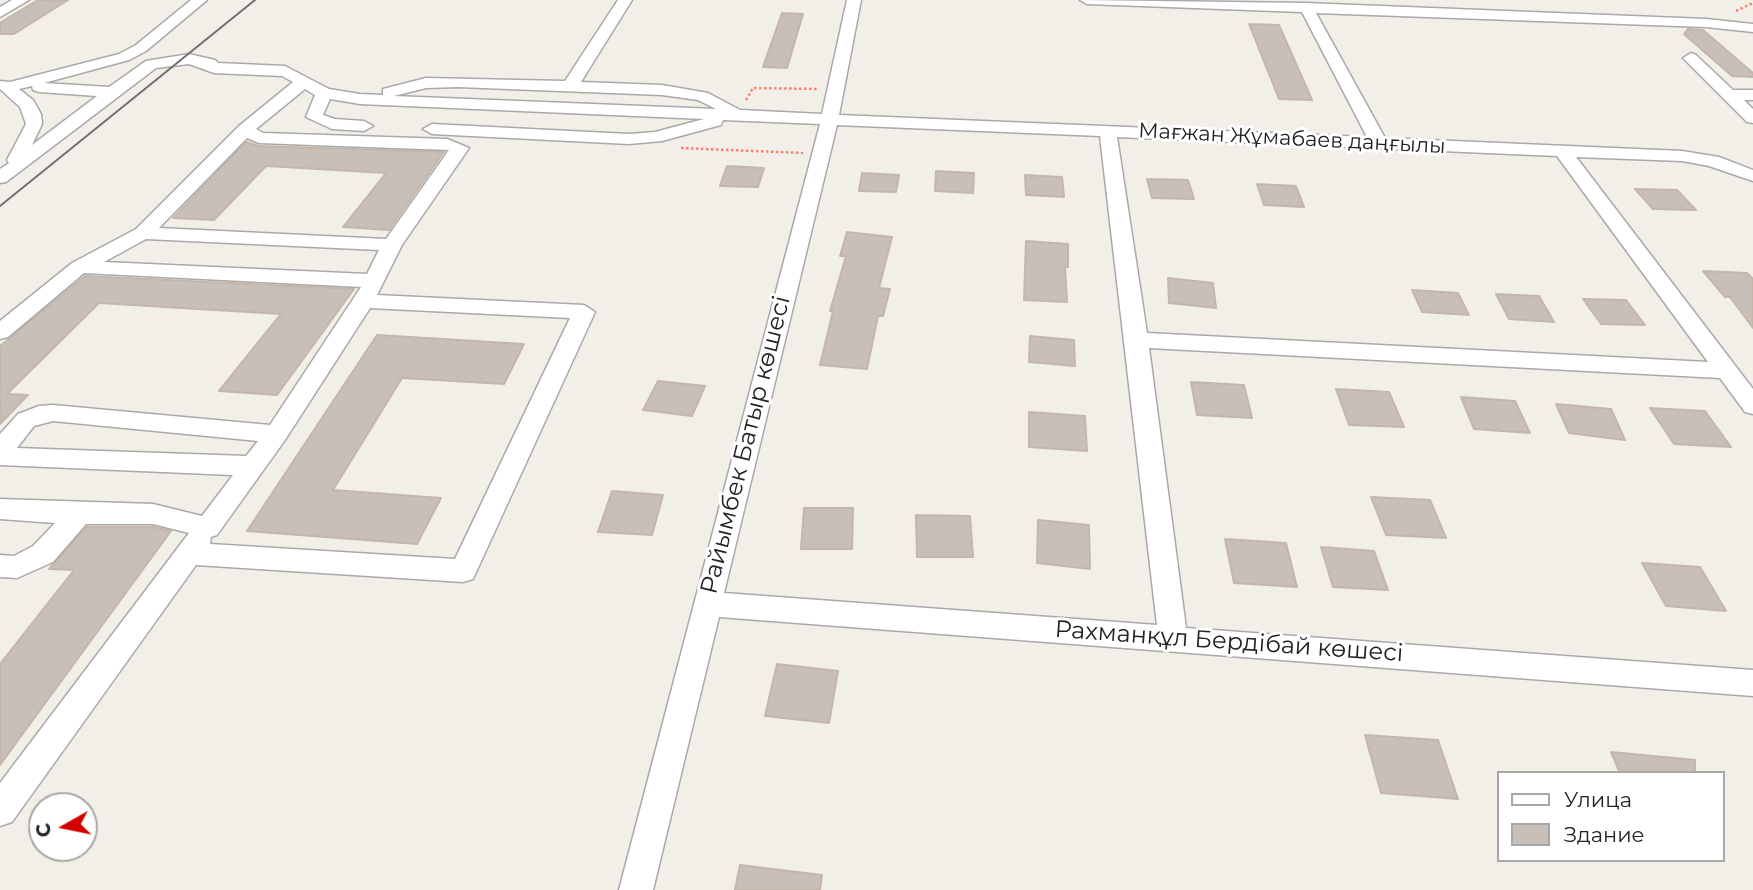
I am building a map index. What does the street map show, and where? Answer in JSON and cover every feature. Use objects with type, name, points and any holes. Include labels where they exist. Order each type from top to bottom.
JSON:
[{"type":"street","points":[[6,85],[124,57],[141,48],[200,0]]},
{"type":"street","points":[[569,88],[625,0]]},
{"type":"street","name":"Райымбек Батыр көшесі","points":[[636,890],[829,121],[854,0]]},
{"type":"street","points":[[1087,0],[1706,23],[1753,28]]},
{"type":"street","points":[[0,3],[19,2]]},
{"type":"street","points":[[0,13],[19,2]]},
{"type":"street","points":[[1306,7],[1378,143]]},
{"type":"street","points":[[1690,58],[1753,118]]},
{"type":"street","name":"Мағжан Жұмабаев даңғылы","points":[[5,174],[110,92],[152,64],[174,60],[199,61],[214,68],[239,71],[285,71],[324,93],[360,99],[1682,156],[1713,161],[1753,177]]},
{"type":"street","points":[[0,332],[79,267],[143,233],[245,130],[303,82]]},
{"type":"street","points":[[360,99],[426,83],[662,90],[702,96],[739,115]]},
{"type":"street","points":[[6,85],[110,92]]},
{"type":"street","points":[[5,174],[34,124],[27,104],[6,85]]},
{"type":"street","points":[[0,810],[276,434],[369,291],[391,245],[460,148],[374,134],[314,117],[324,93]]},
{"type":"street","points":[[1729,94],[1753,95]]},
{"type":"street","points":[[245,130],[259,138],[374,134],[629,139],[656,138],[739,115]]},
{"type":"street","points":[[1108,131],[1138,340],[1173,638]]},
{"type":"street","points":[[1563,152],[1753,406]]},
{"type":"street","points":[[143,233],[391,245]]},
{"type":"street","points":[[79,267],[584,312],[463,571],[190,554]]},
{"type":"street","points":[[1138,340],[1727,371]]},
{"type":"street","points":[[0,454],[26,420],[39,414],[53,413],[276,434]]},
{"type":"street","points":[[0,454],[252,466]]},
{"type":"street","points":[[0,509],[79,514],[153,514],[208,528]]},
{"type":"street","points":[[0,566],[17,567],[43,554],[79,514]]},
{"type":"street","name":"Рахманқұл Бердібай көшесі","points":[[706,604],[1753,683]]},
{"type":"path","points":[[739,115],[753,88],[835,90]]},
{"type":"building","points":[[38,0],[68,0],[14,34],[0,34],[0,23]]},
{"type":"building","points":[[782,13],[803,14],[787,68],[763,67]]},
{"type":"building","points":[[1249,24],[1279,25],[1312,100],[1279,99]]},
{"type":"building","points":[[1688,29],[1703,30],[1753,73],[1753,77],[1732,76],[1684,34]]},
{"type":"building","points":[[246,142],[259,146],[444,152],[389,230],[343,227],[386,173],[266,166],[214,220],[173,218]]},
{"type":"building","points":[[727,166],[764,168],[758,187],[720,186]]},
{"type":"building","points":[[936,171],[974,173],[973,193],[935,191]]},
{"type":"building","points":[[862,173],[899,175],[896,192],[859,191]]},
{"type":"building","points":[[1025,175],[1062,177],[1064,197],[1026,195]]},
{"type":"building","points":[[1147,179],[1188,180],[1194,199],[1152,198]]},
{"type":"building","points":[[1257,184],[1296,186],[1304,207],[1264,205]]},
{"type":"building","points":[[1635,189],[1677,190],[1696,210],[1653,209]]},
{"type":"building","points":[[847,232],[892,237],[879,288],[890,289],[883,316],[878,316],[867,369],[820,365],[833,311],[830,311],[846,256],[840,256]]},
{"type":"building","points":[[1026,241],[1068,244],[1068,267],[1065,267],[1067,302],[1024,300]]},
{"type":"building","points":[[1703,271],[1747,273],[1753,279],[1753,328],[1730,297],[1725,297]]},
{"type":"building","points":[[85,276],[354,289],[277,395],[219,391],[281,314],[99,303],[7,394],[28,395],[0,424],[0,346]]},
{"type":"building","points":[[1168,278],[1213,283],[1216,308],[1169,303]]},
{"type":"building","points":[[1412,290],[1458,293],[1469,315],[1422,312]]},
{"type":"building","points":[[1496,294],[1539,296],[1554,322],[1509,319]]},
{"type":"building","points":[[1583,299],[1626,300],[1645,325],[1601,324]]},
{"type":"building","points":[[377,335],[524,344],[504,384],[402,378],[333,490],[441,498],[417,544],[247,531]]},
{"type":"building","points":[[1030,336],[1074,340],[1075,366],[1029,362]]},
{"type":"building","points":[[658,381],[705,386],[692,416],[643,410]]},
{"type":"building","points":[[1191,382],[1244,385],[1252,418],[1197,415]]},
{"type":"building","points":[[1336,389],[1389,392],[1404,427],[1349,425]]},
{"type":"building","points":[[1461,397],[1515,401],[1530,433],[1474,429]]},
{"type":"building","points":[[1556,404],[1611,409],[1625,440],[1569,433]]},
{"type":"building","points":[[1650,408],[1705,411],[1731,447],[1674,444]]},
{"type":"building","points":[[1029,412],[1085,416],[1087,451],[1029,447]]},
{"type":"building","points":[[612,491],[663,495],[652,535],[598,532]]},
{"type":"building","points":[[1371,497],[1430,500],[1446,538],[1386,535]]},
{"type":"building","points":[[804,508],[853,508],[852,549],[801,549]]},
{"type":"building","points":[[916,515],[970,516],[973,557],[917,557]]},
{"type":"building","points":[[1038,520],[1089,525],[1090,569],[1037,563]]},
{"type":"building","points":[[87,527],[153,527],[171,531],[0,765],[0,664],[74,570],[49,569]]},
{"type":"building","points":[[1225,539],[1286,543],[1297,587],[1234,583]]},
{"type":"building","points":[[1321,547],[1374,551],[1388,590],[1333,587]]},
{"type":"building","points":[[1642,563],[1700,567],[1726,611],[1666,606]]},
{"type":"building","points":[[777,664],[838,671],[829,723],[765,716]]},
{"type":"building","points":[[1365,735],[1438,740],[1458,799],[1381,793]]},
{"type":"building","points":[[1611,752],[1695,760],[1695,771],[1619,771]]},
{"type":"building","points":[[740,865],[822,875],[820,890],[735,890]]},
{"type":"tram line","points":[[0,206],[255,0]]}]
